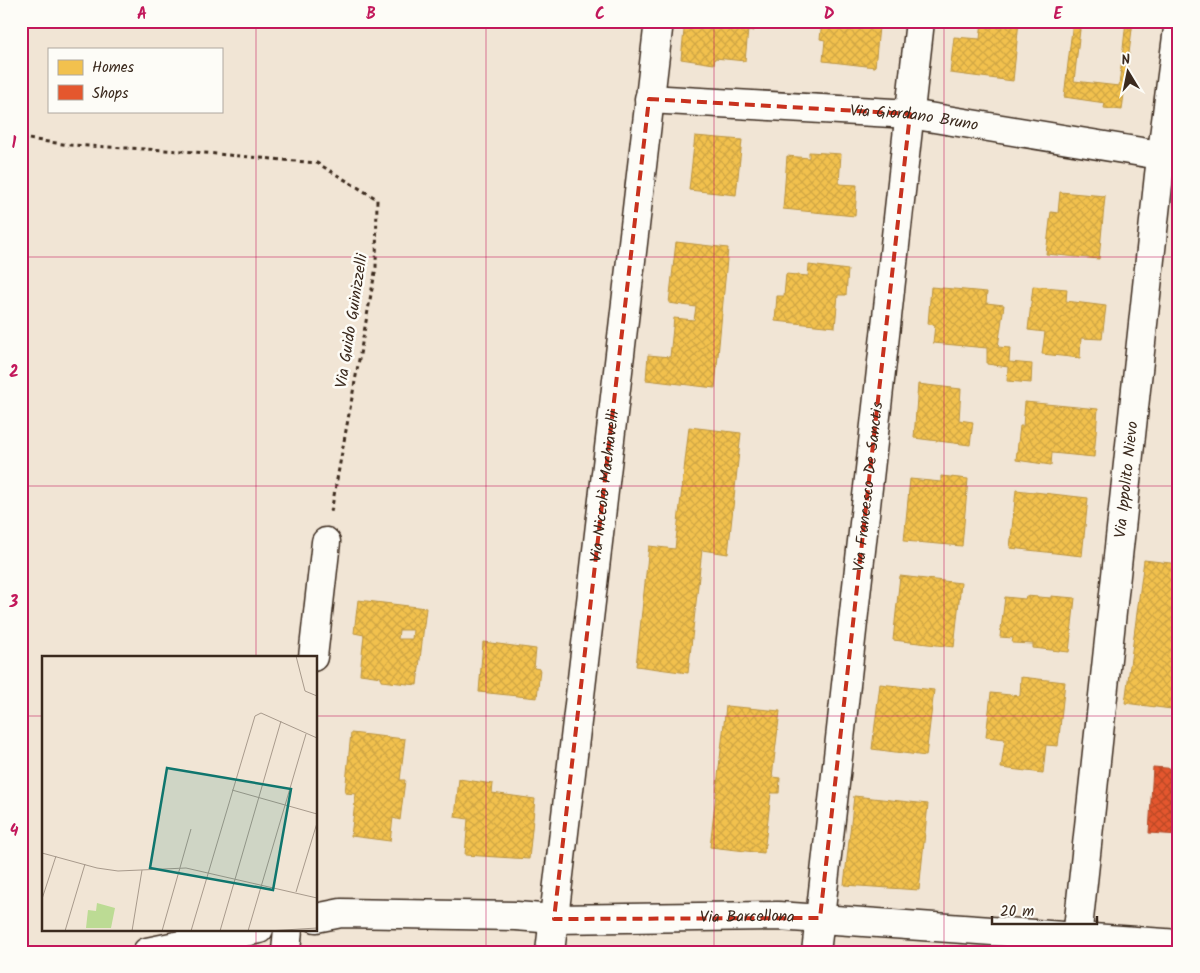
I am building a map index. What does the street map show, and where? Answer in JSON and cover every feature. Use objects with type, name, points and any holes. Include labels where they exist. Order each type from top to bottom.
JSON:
[{"type":"street","name":"Via Niccolò Machiavelli","points":[[550,952],[658,21]]},
{"type":"street","name":"Via Francesco De Sanctis","points":[[816,952],[920,21]]},
{"type":"street","name":"Via Ippolito Nievo","points":[[1076,945],[1170,157],[1179,21]]},
{"type":"street","name":"Via Giordano Bruno","points":[[649,99],[910,114],[1170,157]]},
{"type":"street","points":[[314,656],[326,542]]},
{"type":"street","name":"Via Barcellona","points":[[318,918],[341,913],[516,916],[554,919],[778,916],[820,918],[1076,945],[1179,944]]},
{"type":"street","points":[[147,952],[254,930]]},
{"type":"street","points":[[286,952],[288,930]]},
{"type":"path","name":"Via Guido Guinizzelli","points":[[21,138],[70,145],[183,151],[317,163],[378,199],[376,267],[326,542]]},
{"type":"highlighted area","points":[[649,99],[910,114],[820,918],[554,919]]},
{"type":"building: Homes","points":[[685,21],[754,21],[754,31],[748,30],[745,61],[715,58],[714,64],[681,59]]},
{"type":"building: Homes","points":[[822,21],[872,21],[872,27],[879,27],[875,67],[823,61],[825,40],[820,39]]},
{"type":"building: Homes","points":[[982,21],[1019,21],[1013,81],[950,73],[954,37],[980,39]]},
{"type":"building: Homes","points":[[1073,21],[1081,21],[1074,81],[1119,86],[1126,21],[1133,21],[1122,110],[1104,108],[1105,103],[1064,97]]},
{"type":"building: Homes","points":[[695,136],[742,140],[736,195],[689,190]]},
{"type":"building: Homes","points":[[809,152],[841,154],[839,184],[857,185],[855,216],[783,209],[787,156],[809,158]]},
{"type":"building: Homes","points":[[1060,192],[1105,196],[1099,259],[1046,254],[1051,212],[1058,213]]},
{"type":"building: Homes","points":[[676,242],[728,248],[715,388],[646,380],[648,355],[670,357],[674,318],[694,320],[696,307],[669,303]]},
{"type":"building: Homes","points":[[809,265],[848,270],[846,295],[838,295],[835,327],[775,321],[777,296],[784,296],[786,274],[808,276]]},
{"type":"building: Homes","points":[[1033,286],[1067,289],[1066,301],[1106,306],[1102,339],[1081,338],[1080,358],[1042,354],[1045,332],[1028,330]]},
{"type":"building: Homes","points":[[931,287],[987,292],[986,303],[1004,305],[998,347],[1010,348],[1009,362],[1032,364],[1031,383],[1007,381],[1008,367],[987,364],[987,348],[933,343],[935,325],[928,324]]},
{"type":"building: Homes","points":[[918,384],[961,389],[959,420],[973,422],[970,445],[914,438]]},
{"type":"building: Homes","points":[[1025,402],[1098,409],[1094,457],[1052,453],[1051,465],[1016,460],[1020,426],[1023,426]]},
{"type":"building: Homes","points":[[689,427],[741,433],[728,554],[702,550],[688,673],[636,666],[649,546],[675,549]]},
{"type":"building: Homes","points":[[941,476],[968,479],[962,546],[904,541],[910,479],[941,482]]},
{"type":"building: Homes","points":[[1016,490],[1088,498],[1082,556],[1010,548]]},
{"type":"building: Homes","points":[[1144,560],[1179,564],[1179,710],[1125,703]]},
{"type":"building: Homes","points":[[900,576],[961,583],[954,647],[893,640]]},
{"type":"building: Homes","points":[[1026,596],[1075,598],[1069,652],[1033,648],[1033,644],[1012,643],[1013,638],[1000,637],[1005,597],[1025,599]]},
{"type":"building: Homes","points":[[358,600],[426,608],[417,685],[381,681],[381,677],[360,674],[364,635],[354,633]],"holes":[[[399,630],[413,630],[412,639],[398,639]]]},
{"type":"building: Homes","points":[[483,642],[536,649],[534,668],[540,669],[537,698],[479,692]]},
{"type":"building: Homes","points":[[1021,677],[1065,682],[1058,746],[1046,745],[1043,773],[1001,768],[1005,739],[986,737],[991,693],[1020,696]]},
{"type":"building: Homes","points":[[880,684],[934,690],[926,756],[872,749]]},
{"type":"building: Homes","points":[[726,706],[780,711],[772,777],[780,778],[779,793],[771,793],[764,853],[710,847]]},
{"type":"building: Homes","points":[[351,733],[405,739],[400,780],[405,780],[400,820],[393,818],[390,841],[351,836],[356,794],[345,793]]},
{"type":"building: Homes","points":[[459,779],[493,784],[492,793],[535,799],[529,859],[465,855],[468,819],[455,817]]},
{"type":"building: Homes","points":[[854,796],[928,804],[919,890],[844,885]]},
{"type":"building: Shops","points":[[1153,767],[1179,769],[1179,835],[1149,833]]}]
